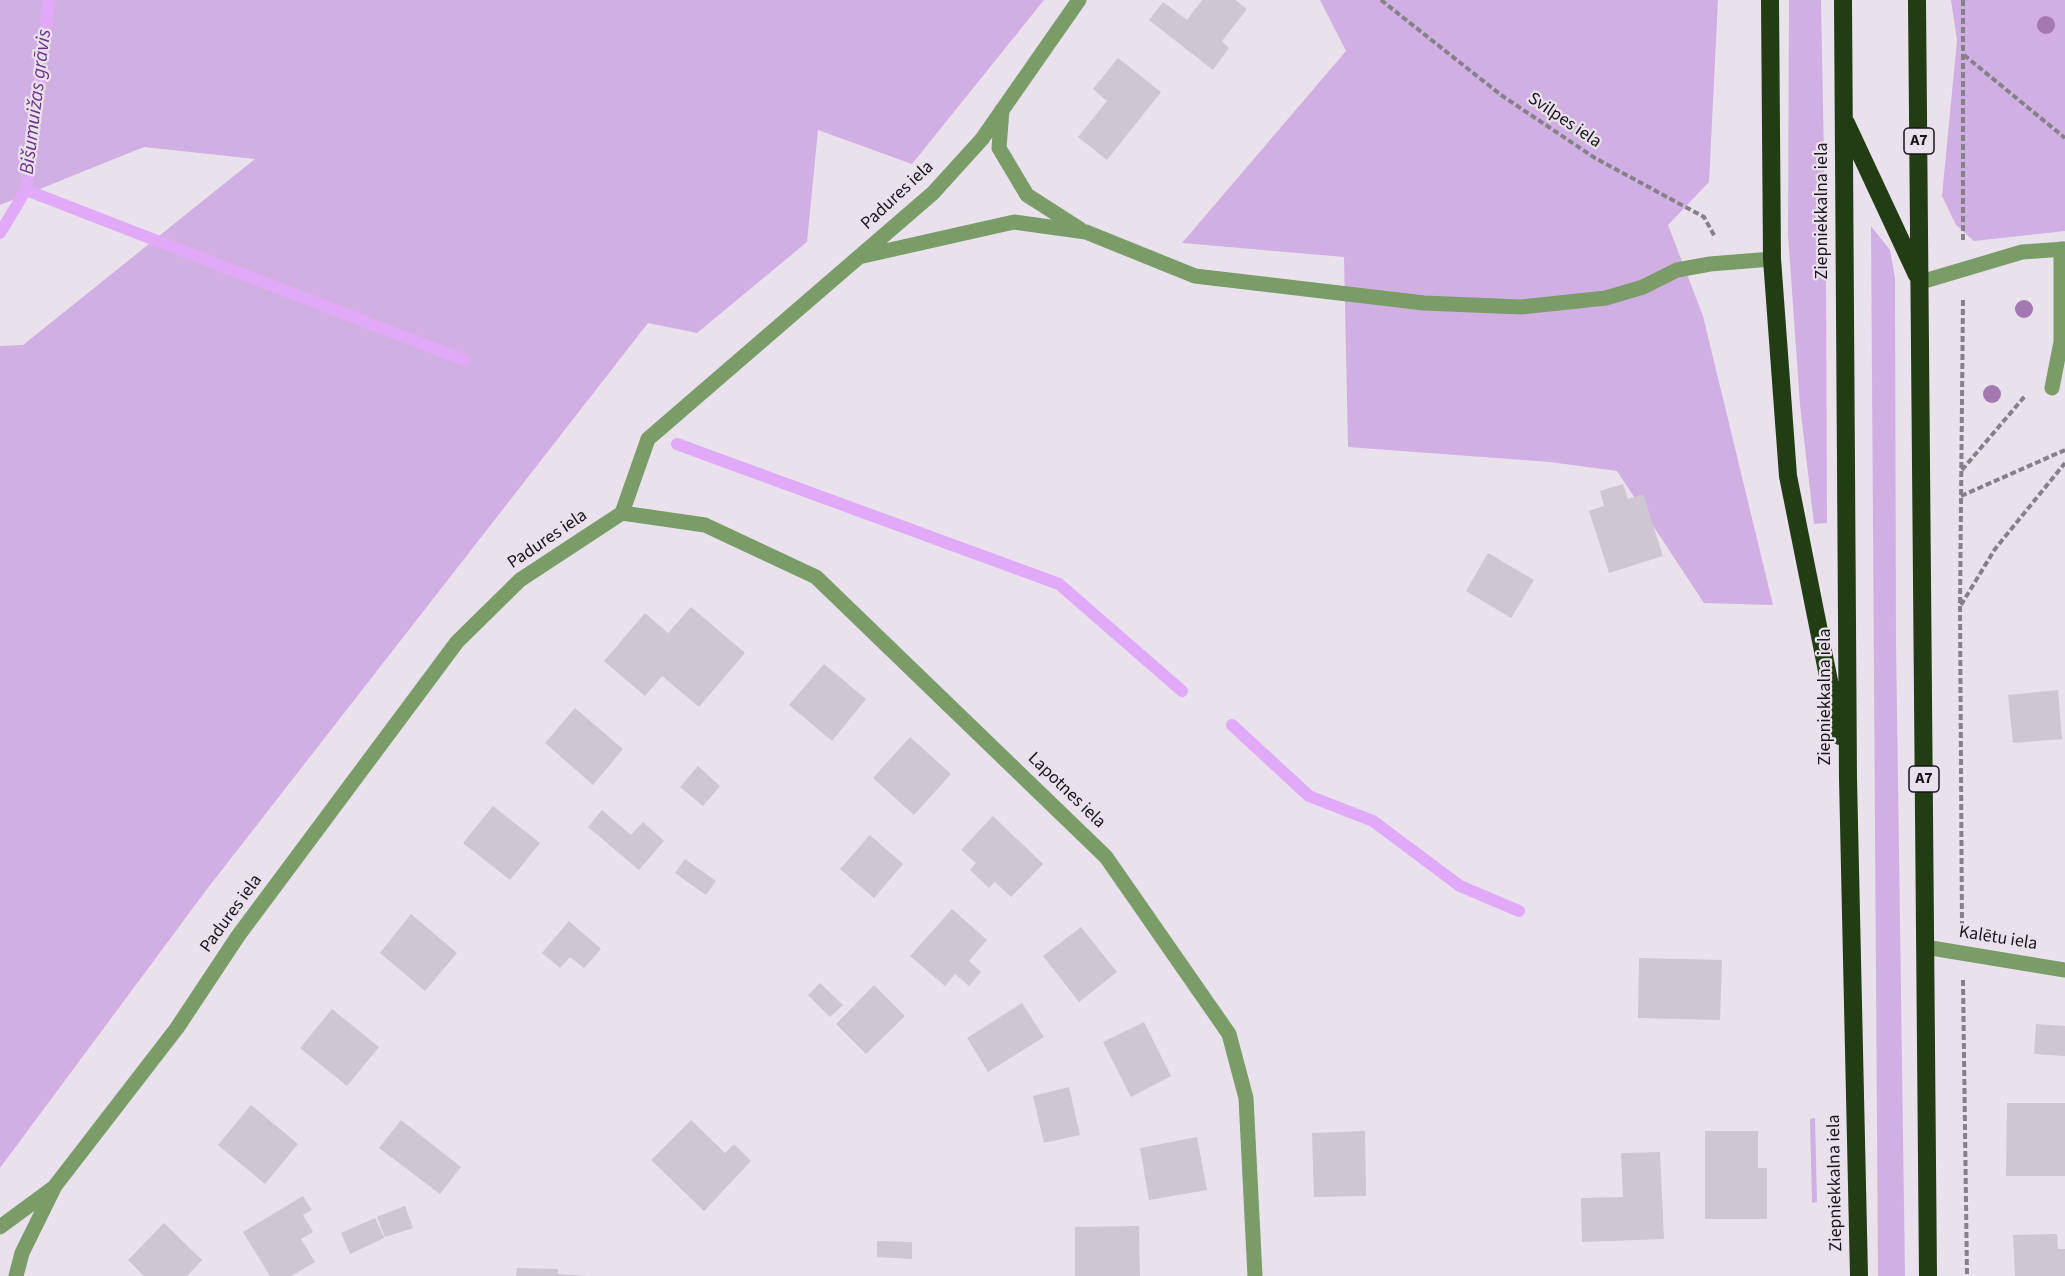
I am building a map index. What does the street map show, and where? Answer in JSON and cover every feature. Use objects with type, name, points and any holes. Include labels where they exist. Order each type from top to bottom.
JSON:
[{"type":"highway","points":[[1770,0],[1772,259],[1788,476],[1848,778]]},
{"type":"highway","name":"Ziepniekkalna iela","points":[[1843,0],[1848,778],[1859,1276]]},
{"type":"highway","name":"Ziepniekkalna iela","points":[[1917,0],[1928,1276]]},
{"type":"highway","name":"Ziepniekkalna iela","points":[[1844,117],[1921,282]]},
{"type":"street","name":"Padures iela","points":[[16,1276],[22,1253],[55,1186],[177,1028],[238,936],[457,642],[520,580],[622,513],[648,439],[933,193],[982,139],[1079,0]]},
{"type":"street","points":[[1003,106],[999,148],[1027,195],[1086,232],[1195,276],[1424,303],[1521,307],[1606,298],[1644,287],[1677,270],[1772,259]]},
{"type":"street","points":[[860,256],[1014,222],[1086,232]]},
{"type":"street","points":[[1921,282],[2022,252],[2063,249],[2061,342],[2052,388]]},
{"type":"street","name":"Lapotnes iela","points":[[622,513],[705,525],[816,578],[1107,856],[1229,1034],[1246,1098],[1256,1276]]},
{"type":"street","name":"Kalētu iela","points":[[1925,947],[2065,970]]},
{"type":"street","name":"Padures iela","points":[[0,1227],[55,1186]]},
{"type":"path","name":"Svilpes iela","points":[[1381,0],[1510,101],[1595,158],[1704,217],[1711,226],[1715,238],[1718,264]]},
{"type":"path","points":[[1965,1],[1960,606],[1966,1276]]},
{"type":"path","points":[[1964,54],[2065,138]]},
{"type":"path","points":[[1962,471],[2026,396],[2052,388]]},
{"type":"path","points":[[1961,496],[2065,450]]},
{"type":"path","points":[[1960,606],[1995,549],[2065,463]]},
{"type":"shaded area","points":[[0,0],[1044,0],[912,164],[818,130],[807,242],[697,333],[648,323],[207,889],[0,1168],[0,346],[23,345],[255,159],[144,147],[0,205]]},
{"type":"shaded area","points":[[1320,0],[1718,0],[1709,182],[1668,225],[1703,316],[1773,605],[1704,603],[1617,471],[1550,462],[1348,447],[1344,257],[1182,243],[1346,51]]},
{"type":"shaded area","points":[[1789,0],[1821,0],[1826,264],[1827,523],[1814,524],[1800,405],[1788,234]]},
{"type":"shaded area","points":[[1951,0],[2065,0],[2065,231],[1974,241],[1956,225],[1942,196],[1957,40]]},
{"type":"shaded area","points":[[1871,226],[1890,250],[1895,278],[1896,640],[1905,1276],[1878,1276]]},
{"type":"shaded area","points":[[1815,1118],[1817,1202],[1812,1203],[1810,1119]]},
{"type":"building","points":[[1202,0],[1235,0],[1247,9],[1222,41],[1229,48],[1213,70],[1149,20],[1163,2],[1187,20]]},
{"type":"building","points":[[1118,58],[1161,92],[1107,160],[1078,137],[1107,101],[1093,89]]},
{"type":"building","points":[[1623,484],[1628,499],[1643,494],[1663,556],[1609,573],[1589,511],[1604,506],[1600,491]]},
{"type":"building","points":[[1488,553],[1534,580],[1511,618],[1466,591]]},
{"type":"building","points":[[691,607],[745,653],[699,707],[662,676],[645,696],[604,661],[645,613],[668,633]]},
{"type":"building","points":[[824,664],[866,699],[832,741],[789,705]]},
{"type":"building","points":[[2058,690],[2062,739],[2013,743],[2008,695]]},
{"type":"building","points":[[575,708],[623,749],[593,785],[545,743]]},
{"type":"building","points":[[910,737],[951,774],[914,815],[873,778]]},
{"type":"building","points":[[698,766],[720,786],[703,806],[680,787]]},
{"type":"building","points":[[493,806],[540,843],[510,880],[463,843]]},
{"type":"building","points":[[602,810],[631,835],[643,822],[664,841],[639,870],[588,827]]},
{"type":"building","points":[[993,816],[1043,864],[1011,897],[995,882],[989,888],[970,870],[976,863],[961,850]]},
{"type":"building","points":[[870,835],[903,864],[874,898],[840,869]]},
{"type":"building","points":[[685,859],[716,881],[706,895],[675,873]]},
{"type":"building","points":[[952,909],[987,940],[969,961],[981,972],[969,986],[955,974],[945,986],[910,956]]},
{"type":"building","points":[[411,914],[457,953],[425,991],[380,953]]},
{"type":"building","points":[[569,921],[601,949],[584,968],[570,957],[560,968],[542,953]]},
{"type":"building","points":[[1081,927],[1117,972],[1079,1002],[1043,956]]},
{"type":"building","points":[[1639,958],[1722,960],[1720,1020],[1638,1018]]},
{"type":"building","points":[[820,983],[843,1005],[830,1017],[808,995]]},
{"type":"building","points":[[874,985],[905,1016],[866,1054],[836,1024]]},
{"type":"building","points":[[1022,1003],[1044,1037],[988,1072],[967,1038]]},
{"type":"building","points":[[332,1009],[379,1047],[347,1086],[300,1048]]},
{"type":"building","points":[[1144,1022],[1171,1076],[1131,1097],[1103,1042]]},
{"type":"building","points":[[2036,1024],[2065,1026],[2065,1056],[2034,1054]]},
{"type":"building","points":[[1069,1087],[1080,1135],[1044,1143],[1033,1096]]},
{"type":"building","points":[[2007,1103],[2065,1103],[2065,1176],[2006,1176]]},
{"type":"building","points":[[251,1105],[298,1144],[265,1184],[218,1145]]},
{"type":"building","points":[[401,1120],[461,1167],[440,1194],[379,1148]]},
{"type":"building","points":[[691,1120],[725,1153],[734,1144],[751,1161],[704,1211],[651,1160]]},
{"type":"building","points":[[1365,1131],[1366,1196],[1314,1197],[1312,1133]]},
{"type":"building","points":[[1705,1131],[1758,1131],[1758,1168],[1767,1168],[1767,1219],[1705,1219]]},
{"type":"building","points":[[1197,1137],[1207,1190],[1149,1200],[1140,1148]]},
{"type":"building","points":[[1660,1152],[1664,1239],[1582,1242],[1581,1198],[1623,1197],[1621,1153]]},
{"type":"building","points":[[303,1196],[312,1210],[303,1215],[313,1232],[301,1239],[315,1262],[291,1276],[270,1276],[243,1232]]},
{"type":"building","points":[[405,1206],[413,1228],[385,1237],[377,1217]]},
{"type":"building","points":[[375,1218],[384,1238],[350,1254],[341,1233]]},
{"type":"building","points":[[164,1223],[202,1260],[187,1276],[144,1276],[128,1260]]},
{"type":"building","points":[[1139,1226],[1140,1276],[1075,1276],[1075,1227]]},
{"type":"building","points":[[2057,1234],[2058,1249],[2065,1249],[2065,1276],[2015,1276],[2013,1235]]},
{"type":"building","points":[[877,1241],[912,1242],[912,1259],[877,1257]]},
{"type":"building","points":[[517,1268],[558,1269],[558,1274],[588,1276],[516,1276]]},
{"type":"waterway","name":"Bišumuižas grāvis","points":[[0,233],[26,190],[49,0]]},
{"type":"waterway","points":[[26,190],[464,360]]},
{"type":"waterway","points":[[677,444],[1059,584],[1182,691]]},
{"type":"waterway","points":[[1232,725],[1309,796],[1373,821],[1460,886],[1519,911]]}]
